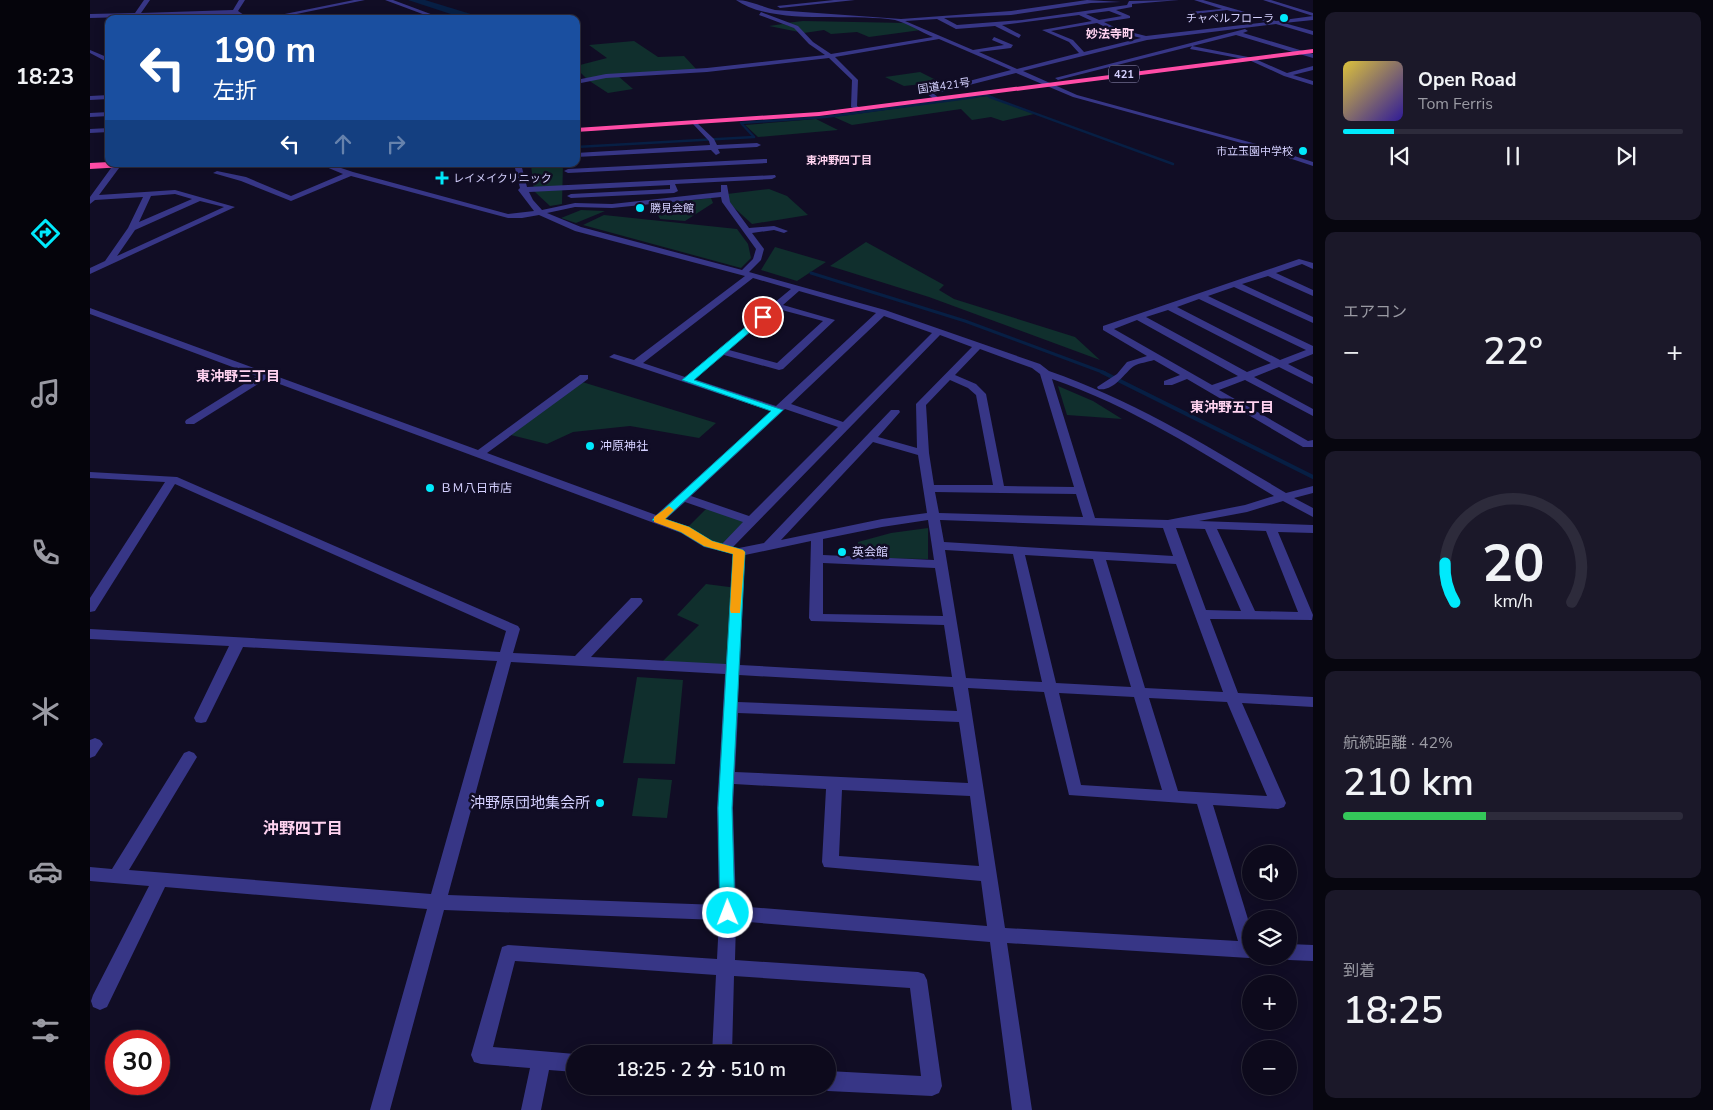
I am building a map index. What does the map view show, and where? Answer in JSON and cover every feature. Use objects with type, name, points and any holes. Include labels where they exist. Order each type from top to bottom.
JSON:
[{"type":"highway","name":"国道421号","points":[[580,130],[696,124],[860,109],[1313,51]]},
{"type":"highway","points":[[90,166],[105,165]]},
{"type":"street","points":[[137,15],[147,0]]},
{"type":"street","points":[[235,12],[242,0]]},
{"type":"street","points":[[283,15],[362,0]]},
{"type":"street","points":[[388,0],[431,15]]},
{"type":"street","points":[[739,0],[763,9],[794,14],[870,16],[897,19],[981,16],[1100,1],[1176,0]]},
{"type":"street","points":[[853,2],[846,0],[763,9],[758,12],[796,27],[811,44],[838,61],[855,80],[854,107],[860,109]]},
{"type":"street","points":[[1197,0],[1313,33]]},
{"type":"street","points":[[1266,0],[1313,17]]},
{"type":"street","points":[[1048,1],[1063,5],[1098,22],[1145,38],[1251,59],[1286,75],[1313,83]]},
{"type":"street","points":[[956,27],[1025,22],[1130,6],[1127,1]]},
{"type":"street","points":[[317,2],[336,5]]},
{"type":"street","points":[[861,9],[870,16]]},
{"type":"street","points":[[1045,30],[1128,17],[1110,9]]},
{"type":"street","points":[[1188,14],[1230,9]]},
{"type":"street","points":[[968,10],[981,16]]},
{"type":"street","points":[[161,15],[235,12],[241,15]]},
{"type":"street","points":[[1011,13],[1025,22],[1071,40],[1085,62],[1124,74]]},
{"type":"street","points":[[90,16],[105,16]]},
{"type":"street","points":[[936,98],[929,93],[1145,38],[1313,17]]},
{"type":"street","points":[[939,18],[969,33]]},
{"type":"street","points":[[897,19],[1019,70],[1047,84],[1096,102],[1313,164]]},
{"type":"street","points":[[1058,78],[1185,47],[1274,22]]},
{"type":"street","points":[[996,24],[1019,36]]},
{"type":"street","points":[[1242,26],[1253,29]]},
{"type":"street","points":[[1220,28],[1313,56]]},
{"type":"street","points":[[580,81],[606,76],[708,70],[829,56],[942,38]]},
{"type":"street","points":[[975,51],[1011,46],[994,39]]},
{"type":"street","points":[[91,51],[100,49]]},
{"type":"street","points":[[91,51],[105,59]]},
{"type":"street","points":[[1286,75],[1313,68]]},
{"type":"street","points":[[90,98],[105,97]]},
{"type":"street","points":[[1096,102],[1114,97]]},
{"type":"street","points":[[90,115],[105,114]]},
{"type":"street","points":[[1174,123],[1186,119]]},
{"type":"street","points":[[635,364],[748,274],[757,260],[760,248],[726,202],[724,180],[712,140],[696,124]]},
{"type":"street","points":[[90,131],[105,130]]},
{"type":"street","points":[[580,155],[757,145]]},
{"type":"street","points":[[580,167],[764,160]]},
{"type":"street","points":[[92,200],[116,167]]},
{"type":"street","points":[[331,167],[350,174],[508,216],[522,216],[576,205],[612,206],[724,194]]},
{"type":"street","points":[[520,167],[522,190],[537,212],[578,229],[882,312],[1030,364],[1045,373],[1114,400],[1196,444],[1313,513]]},
{"type":"street","points":[[568,167],[571,197],[674,191],[672,182],[772,177]]},
{"type":"street","points":[[217,173],[243,179],[291,199],[350,174]]},
{"type":"street","points":[[522,190],[570,188]]},
{"type":"street","points":[[90,271],[231,207],[175,192],[92,200]]},
{"type":"street","points":[[108,263],[132,228],[148,194]]},
{"type":"street","points":[[132,228],[200,198]]},
{"type":"street","points":[[140,210],[161,216]]},
{"type":"street","points":[[746,230],[774,228],[784,231]]},
{"type":"street","points":[[1313,266],[1302,262],[1106,328],[1307,445],[1313,443]]},
{"type":"street","points":[[1269,273],[1313,293]]},
{"type":"street","points":[[1236,285],[1313,320]]},
{"type":"street","points":[[687,380],[798,288]]},
{"type":"street","points":[[1202,297],[1313,350]]},
{"type":"street","points":[[722,351],[779,367],[830,320],[776,306]]},
{"type":"street","points":[[1170,307],[1313,381]]},
{"type":"street","points":[[90,311],[685,530],[708,544],[739,552],[882,523],[933,516],[1270,526],[1313,529]]},
{"type":"street","points":[[658,520],[882,312]]},
{"type":"street","points":[[1138,317],[1313,413]]},
{"type":"street","points":[[724,549],[939,331]]},
{"type":"street","points":[[978,346],[921,404],[923,453],[977,790],[1022,1110]]},
{"type":"street","points":[[1212,389],[1313,350]]},
{"type":"street","points":[[1102,387],[1122,376],[1131,364],[1156,356]]},
{"type":"street","points":[[614,357],[844,426]]},
{"type":"street","points":[[1045,373],[1090,520]]},
{"type":"street","points":[[190,422],[266,375]]},
{"type":"street","points":[[1168,383],[1189,375]]},
{"type":"street","points":[[950,376],[972,386],[981,394],[999,489]]},
{"type":"street","points":[[479,454],[584,377]]},
{"type":"street","points":[[766,548],[895,412]]},
{"type":"street","points":[[870,438],[923,453]]},
{"type":"street","points":[[90,475],[174,479],[513,629],[380,1110]]},
{"type":"street","points":[[90,608],[174,479]]},
{"type":"street","points":[[929,488],[1080,491]]},
{"type":"street","points":[[1168,524],[1247,508],[1282,496],[1313,489]]},
{"type":"street","points":[[683,497],[751,521]]},
{"type":"street","points":[[1018,550],[1075,791],[1278,803],[1232,697],[1168,524]]},
{"type":"street","points":[[1209,525],[1250,615]]},
{"type":"street","points":[[1201,614],[1307,617],[1270,526]]},
{"type":"street","points":[[817,537],[816,618],[950,621]]},
{"type":"street","points":[[938,546],[1182,560]]},
{"type":"street","points":[[722,1045],[728,913],[725,808],[739,552]]},
{"type":"street","points":[[1098,555],[1172,798]]},
{"type":"street","points":[[818,559],[941,564]]},
{"type":"street","points":[[578,662],[636,601]]},
{"type":"street","points":[[90,634],[1313,702]]},
{"type":"street","points":[[201,718],[238,643]]},
{"type":"street","points":[[732,707],[965,717]]},
{"type":"street","points":[[117,876],[189,756]]},
{"type":"street","points":[[727,778],[977,790]]},
{"type":"street","points":[[834,784],[830,862],[988,874]]},
{"type":"street","points":[[1203,799],[1242,924]]},
{"type":"street","points":[[90,874],[436,902],[728,913],[998,935],[1242,950]]},
{"type":"street","points":[[100,1001],[161,879]]},
{"type":"street","points":[[1297,952],[1313,953]]},
{"type":"street","points":[[566,1062],[481,1055],[508,953],[918,980],[932,1086],[836,1080]]},
{"type":"street","points":[[531,1110],[541,1060]]},
{"type":"green space","points":[[803,21],[906,23],[921,30],[869,37],[857,32],[831,34],[824,30],[804,33],[769,26],[783,24],[790,26],[786,23]]},
{"type":"green space","points":[[634,41],[658,57],[684,56],[696,69],[618,76],[633,89],[608,93],[588,80],[580,72],[580,65],[607,58],[589,45]]},
{"type":"green space","points":[[920,72],[940,82],[904,86],[885,77]]},
{"type":"green space","points":[[987,96],[1034,114],[1003,121],[991,117],[972,120],[961,109],[852,125],[834,117]]},
{"type":"green space","points":[[816,119],[838,130],[758,137],[745,125]]},
{"type":"green space","points":[[531,167],[563,167],[562,204],[550,206],[534,191]]},
{"type":"green space","points":[[769,189],[787,196],[808,215],[752,224],[728,202],[727,194]]},
{"type":"green space","points":[[711,198],[713,203],[685,221],[660,219],[653,205]]},
{"type":"green space","points":[[581,210],[605,211],[576,223],[561,218]]},
{"type":"green space","points":[[604,215],[737,229],[748,244],[751,258],[741,268],[583,225]]},
{"type":"green space","points":[[866,242],[944,285],[939,290],[954,299],[1075,337],[1100,360],[929,297],[830,266]]},
{"type":"green space","points":[[775,247],[826,262],[797,281],[761,270]]},
{"type":"green space","points":[[579,381],[716,423],[699,438],[630,426],[573,432],[547,444],[507,434]]},
{"type":"green space","points":[[1058,386],[1093,401],[1122,419],[1067,415]]},
{"type":"green space","points":[[709,506],[751,521],[724,549],[685,530]]},
{"type":"green space","points":[[928,528],[928,559],[860,558],[858,542],[891,533]]},
{"type":"green space","points":[[706,584],[737,588],[732,670],[658,666],[699,625],[677,615]]},
{"type":"green space","points":[[637,677],[683,680],[675,764],[623,763]]},
{"type":"green space","points":[[638,778],[672,780],[667,818],[632,816]]},
{"type":"water","points":[[408,0],[425,0],[474,15],[454,15]]},
{"type":"waterway","points":[[966,98],[986,95],[994,98]]},
{"type":"waterway","points":[[580,147],[754,137],[741,123],[825,117],[975,97]]},
{"type":"waterway","points":[[990,97],[1173,164]]},
{"type":"waterway","points":[[811,273],[965,321],[1105,373]]},
{"type":"waterway","points":[[1102,372],[1313,477]]},
{"type":"slow traffic","points":[[669,510],[658,520],[685,530],[708,544],[739,552],[736,610]]},
{"type":"place","name":"チャペルフローラ","points":[[1284,18]]},
{"type":"place","name":"市立玉園中学校","points":[[1303,151]]},
{"type":"place","name":"レイメイクリニック","points":[[442,178]]},
{"type":"place","name":"勝見会館","points":[[640,208]]},
{"type":"place","name":"冲原神社","points":[[590,446]]},
{"type":"place","name":"ＢＭ八日市店","points":[[430,488]]},
{"type":"place","name":"英会館","points":[[842,552]]},
{"type":"place","name":"沖野原団地集会所","points":[[600,803]]},
{"type":"district","name":"妙法寺町","points":[[1110,34]]},
{"type":"district","name":"東沖野四丁目","points":[[839,160]]},
{"type":"district","name":"東沖野三丁目","points":[[238,376]]},
{"type":"district","name":"東沖野五丁目","points":[[1232,407]]},
{"type":"district","name":"沖野四丁目","points":[[303,829]]},
{"type":"route","points":[[728,913],[725,808],[739,552],[708,544],[685,530],[658,520],[778,410],[687,380],[763,317]]}]
